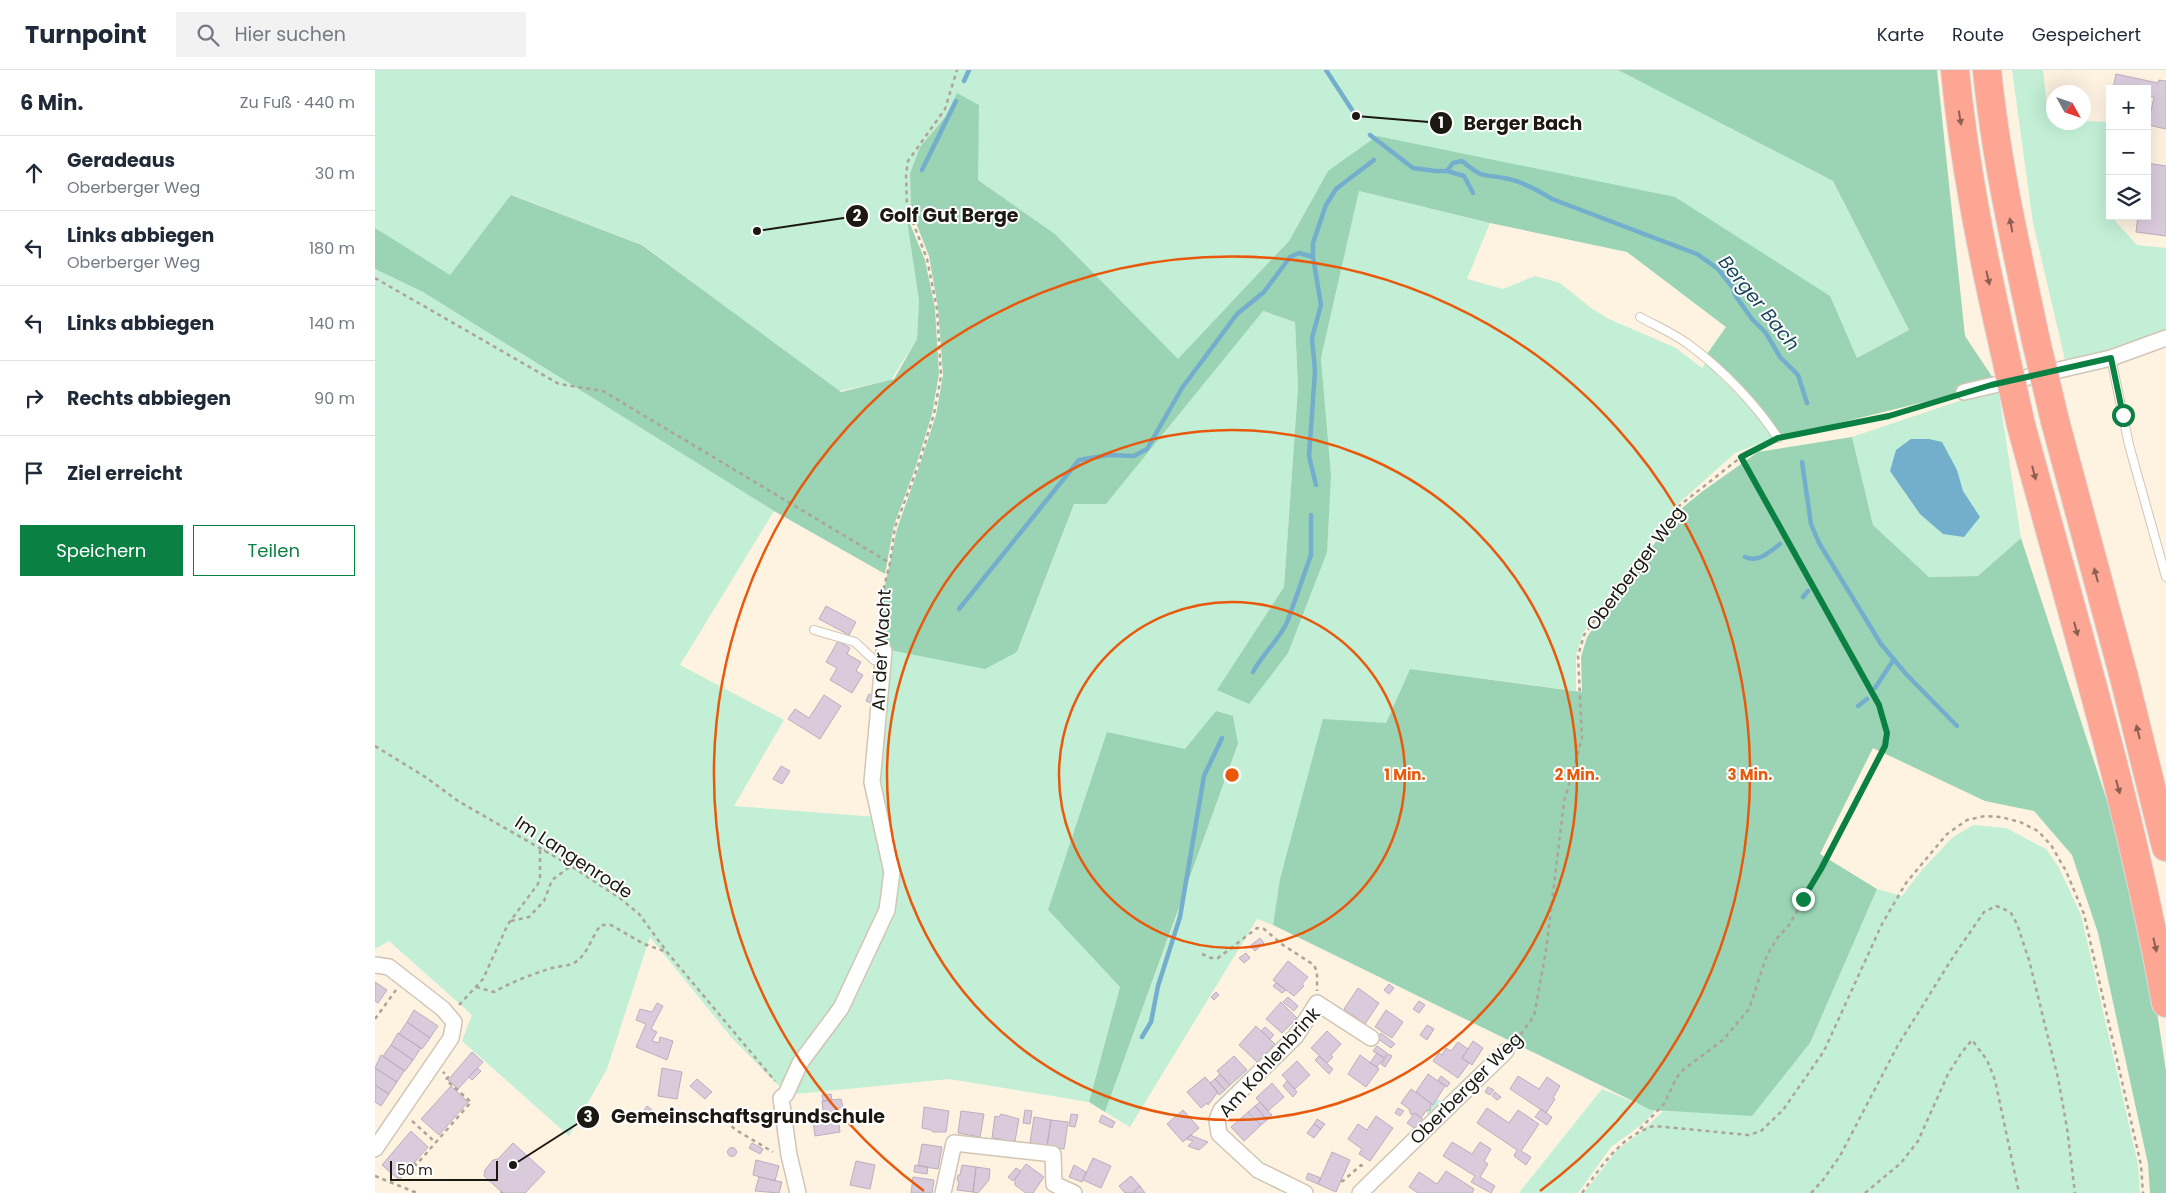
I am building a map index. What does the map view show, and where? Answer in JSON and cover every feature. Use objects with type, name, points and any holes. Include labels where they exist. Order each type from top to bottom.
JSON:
[{"type":"highway","points":[[1955,70],[1959,111],[1981,247],[2021,426],[2123,806],[2157,952],[2166,1003]]},
{"type":"highway","points":[[1987,70],[1991,110],[2012,227],[2036,342],[2166,847]]},
{"type":"street","points":[[1964,392],[2111,358],[2166,338]]},
{"type":"street","name":"An der Wacht","points":[[799,1193],[791,1163],[781,1098],[786,1094],[799,1063],[841,1008],[887,910],[892,872],[872,782],[884,657]]},
{"type":"street","points":[[375,966],[389,967],[443,1009],[454,1022],[451,1038],[375,1149]]},
{"type":"street","name":"Am Kohlenbrink","points":[[1305,1193],[1258,1170],[1219,1134],[1217,1120],[1221,1110],[1296,1036],[1317,1003],[1371,1038]]},
{"type":"street","name":"Oberberger Weg","points":[[1360,1193],[1506,1051]]},
{"type":"street","points":[[943,1193],[954,1143],[1053,1154],[1051,1189],[1074,1193]]},
{"type":"lane","points":[[1640,317],[1686,343],[1707,360],[1765,418],[1778,438]]},
{"type":"lane","points":[[2111,358],[2129,445],[2166,577]]},
{"type":"lane","points":[[813,630],[855,642],[874,660],[884,657]]},
{"type":"path","name":"An der Wacht","points":[[884,657],[882,595],[890,563],[895,527],[918,466],[934,414],[941,376],[937,309],[927,259],[907,207],[906,174],[908,160],[945,109],[957,70]]},
{"type":"path","points":[[375,278],[559,384],[603,391],[890,563]]},
{"type":"path","name":"Oberberger Weg","points":[[1506,1051],[1515,1043],[1534,1016],[1543,970],[1564,802],[1582,738],[1578,656],[1584,636],[1679,506],[1741,457],[1778,438],[1889,416],[1964,392]]},
{"type":"path","points":[[1582,1193],[1615,1148],[1639,1130],[1664,1104],[1677,1077],[1683,1070],[1723,1040],[1749,1009],[1767,955],[1778,937],[1790,924],[1885,746],[1887,733],[1879,705],[1741,457]]},
{"type":"path","name":"Im Langenrode","points":[[375,746],[427,778],[458,801],[546,850],[639,914],[667,952],[786,1094]]},
{"type":"path","points":[[1639,1130],[1654,1126],[1749,1135],[1761,1132],[1783,1110],[1824,1051],[1882,924],[1906,883],[1947,834],[1967,820],[1985,816],[2001,817],[2020,822],[2038,831],[2051,845],[2066,871],[2084,914],[2141,1165],[2143,1193]]},
{"type":"path","points":[[453,1020],[460,1004],[483,979],[510,921],[538,884],[541,878],[540,850],[546,850]]},
{"type":"path","points":[[510,921],[529,917],[544,902],[552,880],[571,866]]},
{"type":"path","points":[[1811,1193],[1840,1156],[1898,1045],[1953,957],[1984,912],[1996,906],[2011,913],[2017,924],[2029,960],[2058,1078],[2067,1128],[2075,1193]]},
{"type":"path","points":[[476,987],[494,992],[520,980],[574,963],[584,954],[601,926],[611,926],[644,944],[667,952]]},
{"type":"path","points":[[1202,954],[1211,958],[1218,958],[1257,928],[1264,929],[1314,965],[1317,972],[1317,1003]]},
{"type":"path","points":[[375,1019],[405,979]]},
{"type":"path","points":[[1865,1193],[1901,1163],[1918,1141],[1948,1074],[1972,1040],[1987,1060],[1995,1080],[2019,1193]]},
{"type":"path","points":[[414,1163],[416,1164],[471,1102],[446,1080],[448,1077],[433,1063]]},
{"type":"path","points":[[400,1111],[435,1142]]},
{"type":"path","points":[[713,1111],[737,1130],[791,1163]]},
{"type":"path","points":[[375,1176],[417,1193]]},
{"type":"green space","points":[[375,70],[1618,70],[1833,181],[1909,330],[1857,358],[1829,296],[1328,171],[1289,241],[1178,360],[1055,234],[978,180],[946,116],[920,147],[910,173],[911,210],[906,214],[919,301],[917,339],[891,380],[839,391],[643,245],[512,195],[449,276],[375,228]]},
{"type":"green space","points":[[1618,70],[1937,70],[1965,336],[1997,384],[1782,437],[1763,411],[1707,354],[1726,327],[1627,252],[1490,223],[1359,191],[1321,358],[1331,475],[1327,552],[1288,653],[1249,704],[1217,690],[1284,587],[1298,387],[1295,322],[1263,311],[1106,504],[1074,504],[1017,652],[985,669],[885,649],[883,595],[897,529],[936,415],[943,375],[938,308],[929,256],[911,210],[910,173],[920,147],[946,116],[957,93],[979,105],[978,180],[1055,234],[1178,359],[1289,241],[1328,171],[1377,136],[1675,197],[1830,296],[1857,358],[1909,330],[1833,181]]},
{"type":"green space","points":[[2012,70],[2043,70],[2046,99],[2046,130],[2091,130],[2091,121],[2106,122],[2106,220],[2114,220],[2137,245],[2166,248],[2166,335],[2066,364],[2033,223]]},
{"type":"green space","points":[[1359,191],[1490,223],[1467,279],[1503,289],[1535,276],[1560,283],[1591,308],[1609,319],[1676,348],[1702,368],[1706,363],[1763,421],[1773,438],[1735,453],[1678,504],[1583,633],[1576,655],[1576,691],[1410,669],[1386,723],[1280,879],[1273,925],[1257,919],[1130,1127],[1105,1112],[1238,745],[1185,749],[1048,910],[1120,987],[1089,1102],[949,1079],[785,1095],[889,911],[878,803],[885,649],[1017,653],[1074,504],[1106,504],[1262,311],[1295,322],[1298,387],[1284,587],[1218,690],[1249,704],[1331,475],[1321,358]]},
{"type":"green space","points":[[511,195],[642,245],[841,392],[894,379],[917,339],[919,301],[906,214],[925,260],[935,308],[939,374],[932,414],[916,466],[894,525],[885,574],[774,511],[423,292],[375,269],[375,228],[450,275]]},
{"type":"green space","points":[[375,269],[423,292],[774,511],[680,665],[784,720],[734,806],[877,817],[888,872],[885,908],[839,1006],[779,1086],[731,1037],[650,937],[607,1069],[569,1136],[462,1041],[472,1015],[389,941],[375,949]]},
{"type":"green space","points":[[1998,388],[2021,538],[1978,576],[1929,577],[1873,525],[1852,437]]},
{"type":"green space","points":[[1852,437],[1873,525],[1929,577],[1978,576],[2021,538],[2110,810],[2150,966],[2166,1071],[2166,1193],[2150,1193],[2148,1164],[2098,933],[2072,855],[2034,811],[1985,801],[1873,748],[1820,854],[1877,889],[1810,1043],[1752,1116],[1651,1110],[1273,925],[1280,879],[1323,719],[1386,723],[1410,669],[1582,692],[1581,657],[1587,637],[1634,570],[1682,508],[1758,452]]},
{"type":"green space","points":[[1216,711],[1233,716],[1238,744],[1105,1112],[1089,1102],[1120,987],[1048,910],[1107,732],[1185,749]]},
{"type":"green space","points":[[1973,825],[2006,828],[2046,849],[2058,866],[2081,915],[2138,1164],[2140,1193],[1584,1193],[1617,1150],[1641,1132],[1663,1111],[1752,1115],[1810,1043],[1877,889],[1902,896],[1921,871],[1952,838]]},
{"type":"green space","points":[[1602,1089],[1655,1111],[1640,1126],[1611,1147],[1578,1193],[1519,1193]]},
{"type":"green space","points":[[1436,1100],[1445,1100],[1429,1120],[1427,1112],[1430,1109],[1431,1103],[1433,1105]]},
{"type":"water","points":[[1911,439],[1929,439],[1942,442],[1957,470],[1963,491],[1980,517],[1964,537],[1943,534],[1920,514],[1890,471],[1896,450]]},
{"type":"building","points":[[2116,74],[2158,83],[2159,80],[2166,81],[2166,129],[2151,126],[2151,111],[2154,97],[2151,97],[2151,85],[2114,85]]},
{"type":"building","points":[[2151,164],[2166,166],[2166,236],[2136,232],[2138,220],[2151,220]]},
{"type":"building","points":[[826,606],[856,622],[849,635],[819,619]]},
{"type":"building","points":[[838,641],[850,648],[847,654],[861,662],[856,671],[863,675],[852,693],[830,680],[837,668],[826,662]]},
{"type":"building","points":[[869,694],[876,697],[872,704],[866,701]]},
{"type":"building","points":[[824,695],[841,706],[820,739],[788,719],[795,709],[809,718]]},
{"type":"building","points":[[781,766],[790,771],[782,784],[773,779]]},
{"type":"building","points":[[1260,938],[1264,943],[1255,951],[1250,946]]},
{"type":"building","points":[[1246,953],[1250,958],[1244,963],[1239,958]]},
{"type":"building","points":[[1288,961],[1308,977],[1302,984],[1304,986],[1294,996],[1273,980]]},
{"type":"building","points":[[375,982],[387,990],[378,1003],[375,1001]]},
{"type":"building","points":[[1276,983],[1286,990],[1282,993],[1273,986]]},
{"type":"building","points":[[1389,984],[1394,988],[1389,994],[1384,990]]},
{"type":"building","points":[[1358,988],[1379,1003],[1365,1024],[1344,1009]]},
{"type":"building","points":[[1216,992],[1219,995],[1214,1000],[1211,997]]},
{"type":"building","points":[[1288,997],[1298,1006],[1294,1011],[1283,1002]]},
{"type":"building","points":[[1419,1001],[1425,1005],[1419,1013],[1413,1009]]},
{"type":"building","points":[[1281,1002],[1297,1018],[1282,1033],[1266,1019]]},
{"type":"building","points":[[657,1003],[663,1006],[651,1029],[657,1032],[652,1041],[659,1043],[660,1037],[673,1041],[667,1060],[636,1047],[646,1024],[636,1020],[640,1009],[652,1012]]},
{"type":"building","points":[[414,1010],[438,1026],[430,1038],[407,1022]]},
{"type":"building","points":[[1386,1010],[1403,1022],[1392,1038],[1375,1027]]},
{"type":"building","points":[[407,1022],[430,1038],[422,1049],[399,1034]]},
{"type":"building","points":[[1427,1025],[1434,1029],[1427,1040],[1420,1035]]},
{"type":"building","points":[[1256,1026],[1275,1044],[1257,1062],[1239,1045]]},
{"type":"building","points":[[1265,1027],[1274,1035],[1270,1039],[1261,1031]]},
{"type":"building","points":[[1327,1031],[1341,1044],[1331,1055],[1333,1057],[1327,1063],[1311,1048]]},
{"type":"building","points":[[398,1033],[421,1048],[413,1060],[391,1045]]},
{"type":"building","points":[[1381,1033],[1395,1044],[1391,1048],[1377,1038]]},
{"type":"building","points":[[1473,1041],[1483,1048],[1472,1065],[1462,1058]]},
{"type":"building","points":[[1458,1042],[1468,1049],[1462,1058],[1469,1063],[1458,1078],[1433,1061],[1439,1053],[1442,1055],[1446,1048],[1451,1051]]},
{"type":"building","points":[[391,1045],[413,1060],[405,1071],[383,1056]]},
{"type":"building","points":[[1377,1046],[1387,1053],[1384,1058],[1373,1051]]},
{"type":"building","points":[[472,1052],[483,1062],[458,1089],[448,1080]]},
{"type":"building","points":[[1377,1053],[1384,1058],[1377,1067],[1370,1063]]},
{"type":"building","points":[[1388,1054],[1392,1056],[1385,1067],[1381,1064]]},
{"type":"building","points":[[381,1055],[404,1071],[397,1082],[375,1068]]},
{"type":"building","points":[[1360,1055],[1379,1069],[1366,1087],[1348,1074]]},
{"type":"building","points":[[1234,1056],[1247,1070],[1230,1085],[1217,1071]]},
{"type":"building","points":[[1319,1056],[1333,1069],[1329,1074],[1315,1060]]},
{"type":"building","points":[[1297,1061],[1310,1075],[1295,1089],[1282,1075]]},
{"type":"building","points":[[375,1068],[397,1082],[389,1094],[375,1085]]},
{"type":"building","points":[[477,1068],[481,1071],[472,1080],[469,1077]]},
{"type":"building","points":[[662,1068],[682,1072],[677,1099],[658,1096]]},
{"type":"building","points":[[1220,1074],[1230,1085],[1225,1090],[1215,1079]]},
{"type":"building","points":[[1428,1074],[1445,1086],[1433,1105],[1416,1092]]},
{"type":"building","points":[[1441,1076],[1450,1083],[1447,1087],[1438,1080]]},
{"type":"building","points":[[1518,1076],[1539,1089],[1547,1077],[1560,1086],[1553,1098],[1555,1099],[1546,1113],[1510,1089]]},
{"type":"building","points":[[1205,1077],[1218,1092],[1208,1105],[1207,1103],[1201,1108],[1187,1092]]},
{"type":"building","points":[[697,1079],[712,1092],[705,1099],[690,1086]]},
{"type":"building","points":[[1215,1079],[1225,1090],[1219,1095],[1210,1083]]},
{"type":"building","points":[[1287,1081],[1297,1092],[1293,1097],[1283,1086]]},
{"type":"building","points":[[1272,1083],[1284,1097],[1268,1111],[1256,1098]]},
{"type":"building","points":[[375,1085],[389,1094],[381,1106],[375,1102]]},
{"type":"building","points":[[451,1086],[468,1102],[439,1135],[421,1119]]},
{"type":"building","points":[[1488,1087],[1494,1090],[1490,1095],[1485,1092]]},
{"type":"building","points":[[1411,1089],[1431,1103],[1430,1110],[1426,1111],[1421,1118],[1415,1113],[1411,1115],[1409,1109],[1401,1103]]},
{"type":"building","points":[[1495,1092],[1501,1097],[1497,1100],[1492,1096]]},
{"type":"building","points":[[831,1094],[832,1100],[823,1101],[822,1095]]},
{"type":"building","points":[[841,1099],[843,1108],[837,1108],[840,1132],[815,1136],[812,1114],[827,1111],[823,1110],[822,1101]]},
{"type":"building","points":[[1260,1102],[1272,1115],[1267,1120],[1255,1106]]},
{"type":"building","points":[[647,1106],[652,1110],[648,1117],[643,1112]]},
{"type":"building","points":[[1255,1106],[1267,1120],[1261,1125],[1248,1112]]},
{"type":"building","points":[[924,1107],[949,1111],[946,1132],[933,1132],[922,1128]]},
{"type":"building","points":[[1398,1108],[1404,1111],[1400,1116],[1395,1113]]},
{"type":"building","points":[[1487,1108],[1509,1123],[1518,1110],[1539,1124],[1521,1151],[1531,1157],[1526,1165],[1514,1156],[1517,1150],[1477,1123]]},
{"type":"building","points":[[1541,1109],[1552,1117],[1547,1125],[1535,1117]]},
{"type":"building","points":[[1025,1110],[1032,1111],[1030,1124],[1023,1123]]},
{"type":"building","points":[[1183,1110],[1199,1128],[1183,1142],[1167,1124]]},
{"type":"building","points":[[961,1111],[984,1114],[980,1137],[958,1133]]},
{"type":"building","points":[[1248,1112],[1261,1125],[1244,1141],[1231,1127]]},
{"type":"building","points":[[1415,1113],[1424,1120],[1417,1130],[1407,1123]]},
{"type":"building","points":[[1001,1114],[1019,1119],[1015,1141],[1004,1142],[1002,1139],[992,1138],[995,1116],[999,1117]]},
{"type":"building","points":[[1071,1114],[1078,1115],[1075,1127],[1069,1126]]},
{"type":"building","points":[[1102,1115],[1115,1122],[1112,1128],[1099,1122]]},
{"type":"building","points":[[1376,1116],[1393,1128],[1370,1161],[1359,1154],[1362,1149],[1348,1139],[1358,1124],[1367,1130]]},
{"type":"building","points":[[1034,1117],[1051,1120],[1047,1146],[1030,1143]]},
{"type":"building","points":[[1317,1119],[1325,1124],[1321,1129],[1314,1124]]},
{"type":"building","points":[[1051,1120],[1068,1122],[1064,1149],[1047,1146]]},
{"type":"building","points":[[1314,1124],[1321,1129],[1314,1138],[1307,1133]]},
{"type":"building","points":[[411,1131],[428,1147],[399,1180],[382,1165]]},
{"type":"building","points":[[1190,1135],[1208,1142],[1199,1150],[1188,1146],[1193,1141],[1186,1139]]},
{"type":"building","points":[[1452,1142],[1472,1154],[1480,1142],[1491,1149],[1484,1161],[1488,1164],[1480,1177],[1495,1186],[1491,1193],[1471,1182],[1475,1176],[1443,1156]]},
{"type":"building","points":[[513,1143],[545,1172],[525,1193],[503,1193],[484,1176],[485,1170],[493,1160],[498,1159]]},
{"type":"building","points":[[752,1143],[763,1149],[760,1154],[749,1148]]},
{"type":"building","points":[[922,1144],[942,1147],[938,1169],[918,1166]]},
{"type":"building","points":[[732,1148],[736,1152],[732,1156],[728,1152]]},
{"type":"building","points":[[1332,1152],[1350,1160],[1336,1192],[1318,1184]]},
{"type":"building","points":[[1093,1158],[1111,1166],[1101,1188],[1083,1180]]},
{"type":"building","points":[[756,1160],[779,1166],[775,1181],[753,1175]]},
{"type":"building","points":[[856,1161],[875,1165],[870,1189],[850,1185]]},
{"type":"building","points":[[1026,1164],[1044,1177],[1033,1193],[1026,1193],[1015,1185],[1015,1179]]},
{"type":"building","points":[[915,1165],[928,1167],[927,1174],[914,1172]]},
{"type":"building","points":[[962,1165],[976,1167],[973,1192],[957,1190],[958,1175],[960,1175]]},
{"type":"building","points":[[1074,1165],[1086,1172],[1082,1182],[1069,1177]]},
{"type":"building","points":[[976,1167],[990,1169],[989,1180],[978,1193],[973,1192]]},
{"type":"building","points":[[1016,1168],[1021,1171],[1013,1181],[1008,1177]]},
{"type":"building","points":[[1446,1171],[1474,1189],[1472,1193],[1418,1193],[1409,1187],[1419,1172],[1437,1184]]},
{"type":"building","points":[[1308,1173],[1321,1178],[1318,1184],[1306,1179]]},
{"type":"building","points":[[1131,1176],[1140,1186],[1132,1193],[1125,1193],[1119,1186]]},
{"type":"building","points":[[759,1177],[782,1182],[779,1193],[755,1191]]},
{"type":"building","points":[[913,1177],[934,1180],[932,1193],[911,1193]]},
{"type":"building","points":[[1140,1186],[1145,1193],[1132,1193]]},
{"type":"waterway","points":[[964,81],[969,70]]},
{"type":"waterway","name":"Berger Bach","points":[[1326,70],[1356,116]]},
{"type":"waterway","points":[[922,170],[956,101]]},
{"type":"waterway","name":"Berger Bach","points":[[1370,135],[1413,168],[1447,171],[1453,163],[1462,161],[1484,175],[1520,182],[1552,199],[1697,254],[1718,269],[1734,289],[1735,295],[1752,319],[1766,333],[1780,357],[1798,375],[1807,403]]},
{"type":"waterway","points":[[1316,485],[1309,456],[1315,371],[1312,338],[1321,305],[1313,257],[1313,243],[1326,205],[1336,189],[1374,160]]},
{"type":"waterway","points":[[1447,171],[1464,176],[1473,193]]},
{"type":"waterway","points":[[959,609],[1079,460],[1109,455],[1134,456],[1147,449],[1182,388],[1237,314],[1264,292],[1290,257],[1299,253],[1313,257]]},
{"type":"waterway","name":"Berger Bach","points":[[1802,462],[1811,524],[1819,543],[1881,644],[1906,674],[1957,726]]},
{"type":"waterway","points":[[1253,672],[1288,620],[1311,555],[1311,515]]},
{"type":"waterway","points":[[1745,557],[1759,558],[1780,544]]},
{"type":"waterway","points":[[1803,597],[1808,591]]},
{"type":"waterway","points":[[1875,688],[1894,659]]},
{"type":"waterway","points":[[1858,706],[1867,699]]},
{"type":"waterway","points":[[1142,1037],[1151,1022],[1158,986],[1180,917],[1204,776],[1222,738]]},
{"type":"place","name":"Berger Bach","points":[[1356,116]]},
{"type":"place","name":"Golf Gut Berge","points":[[757,231]]},
{"type":"place","name":"Gemeinschaftsgrundschule","points":[[513,1165]]},
{"type":"route","points":[[1803,899],[1821,869],[1885,746],[1887,733],[1879,705],[1741,457],[1778,438],[1889,416],[1964,392],[2111,358],[2123,415]]}]
